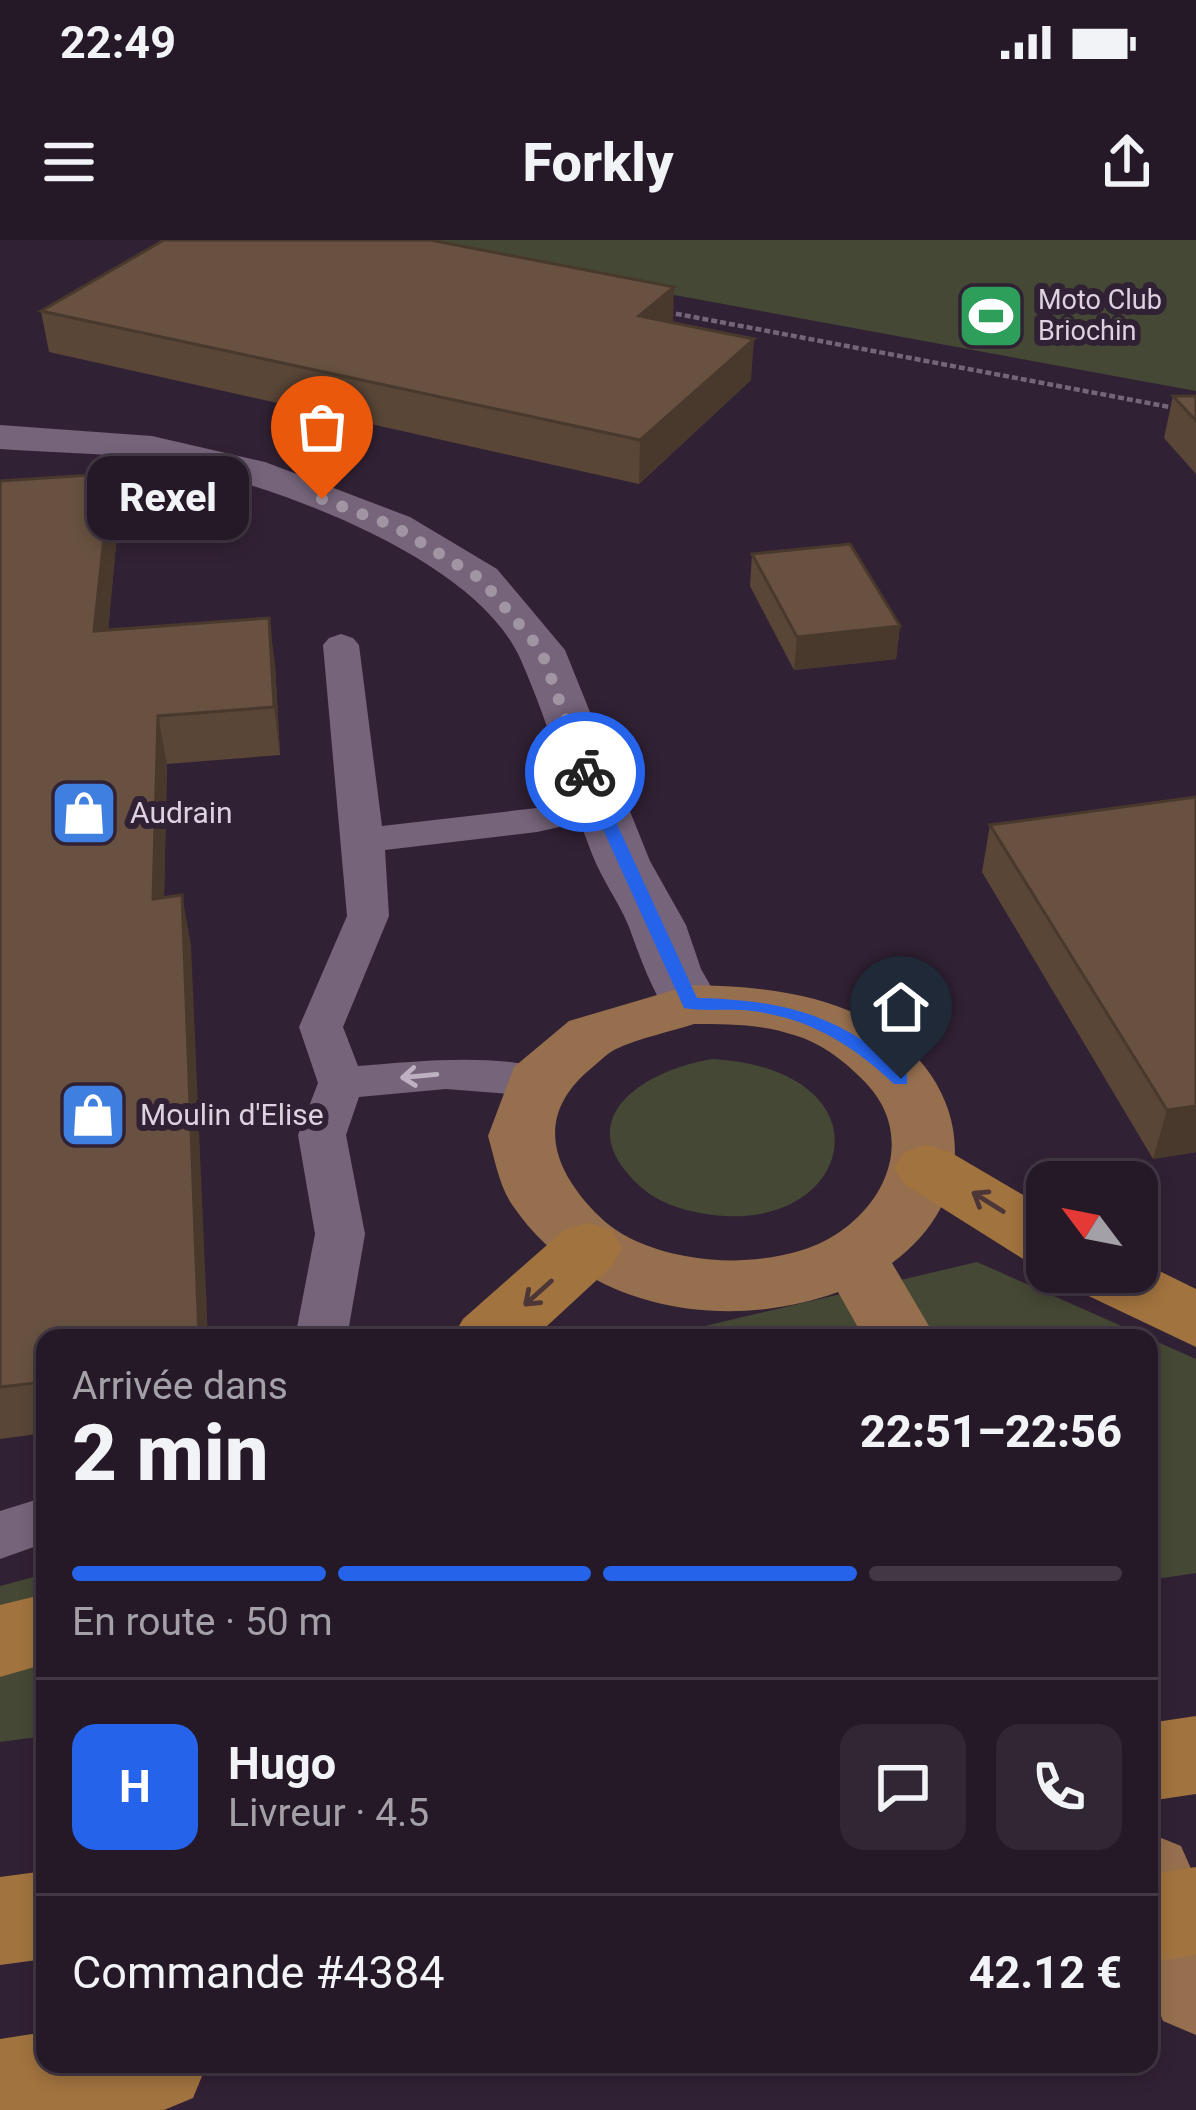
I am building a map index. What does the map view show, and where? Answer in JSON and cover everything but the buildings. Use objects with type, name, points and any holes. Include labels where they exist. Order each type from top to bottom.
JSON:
[{"type":"highway","points":[[926,1168],[1026,1227]]},
{"type":"highway","points":[[498,1329],[588,1248]]},
{"type":"highway","points":[[1142,1293],[1196,1320]]},
{"type":"highway","points":[[0,1641],[36,1631]]},
{"type":"highway","points":[[1158,1761],[1196,1755]]},
{"type":"highway","points":[[1158,1917],[1196,1911]]},
{"type":"highway","points":[[0,1921],[36,1916]]},
{"type":"highway","points":[[0,2087],[97,2073]]},
{"type":"main road","points":[[0,436],[152,448],[250,471],[394,526],[481,579],[541,650],[599,807],[691,1004]]},
{"type":"main road","points":[[691,1004],[752,1005],[810,1019],[863,1044],[901,1079],[924,1122],[926,1168],[915,1202],[890,1232],[854,1258],[805,1277],[693,1285],[638,1272],[588,1248],[546,1210],[523,1167],[520,1123],[536,1081],[564,1052],[600,1028],[642,1012],[691,1004]]},
{"type":"main road","points":[[854,1258],[895,1329]]},
{"type":"main road","points":[[1158,1897],[1196,1988]]},
{"type":"lane","points":[[323,1329],[340,1234],[322,1135],[341,1083],[320,1027],[368,916],[341,645]]},
{"type":"lane","points":[[364,840],[537,820],[599,807]]},
{"type":"lane","points":[[341,1083],[446,1074],[536,1081]]},
{"type":"lane","points":[[0,1534],[36,1523]]},
{"type":"path","points":[[661,311],[1196,412]]},
{"type":"green space","name":"Moto Club Briochin","points":[[375,240],[1196,240],[1196,391]]},
{"type":"green space","points":[[712,1059],[771,1070],[811,1092],[831,1120],[834,1151],[821,1180],[793,1203],[752,1215],[700,1213],[648,1193],[620,1163],[611,1141],[612,1120],[622,1102],[661,1075]]},
{"type":"green space","points":[[977,1262],[1026,1284],[1026,1293],[1047,1293],[1129,1329],[692,1329]]},
{"type":"green space","points":[[1158,1342],[1196,1359],[1196,1573],[1158,1579]]},
{"type":"green space","points":[[36,1576],[36,1737],[0,1742],[0,1586]]},
{"type":"way so far","points":[[322,499],[394,526],[481,579],[541,650],[585,772]]},
{"type":"place","name":"Moto Club Briochin","points":[[991,316]]},
{"type":"place","name":"Rexel","points":[[322,499]]},
{"type":"place","name":"Audrain","points":[[84,813]]},
{"type":"place","name":"Moulin d'Elise","points":[[93,1115]]},
{"type":"route","points":[[585,772],[622,861],[657,925],[671,969],[691,1004],[752,1005],[810,1019],[863,1044],[901,1079]]}]
